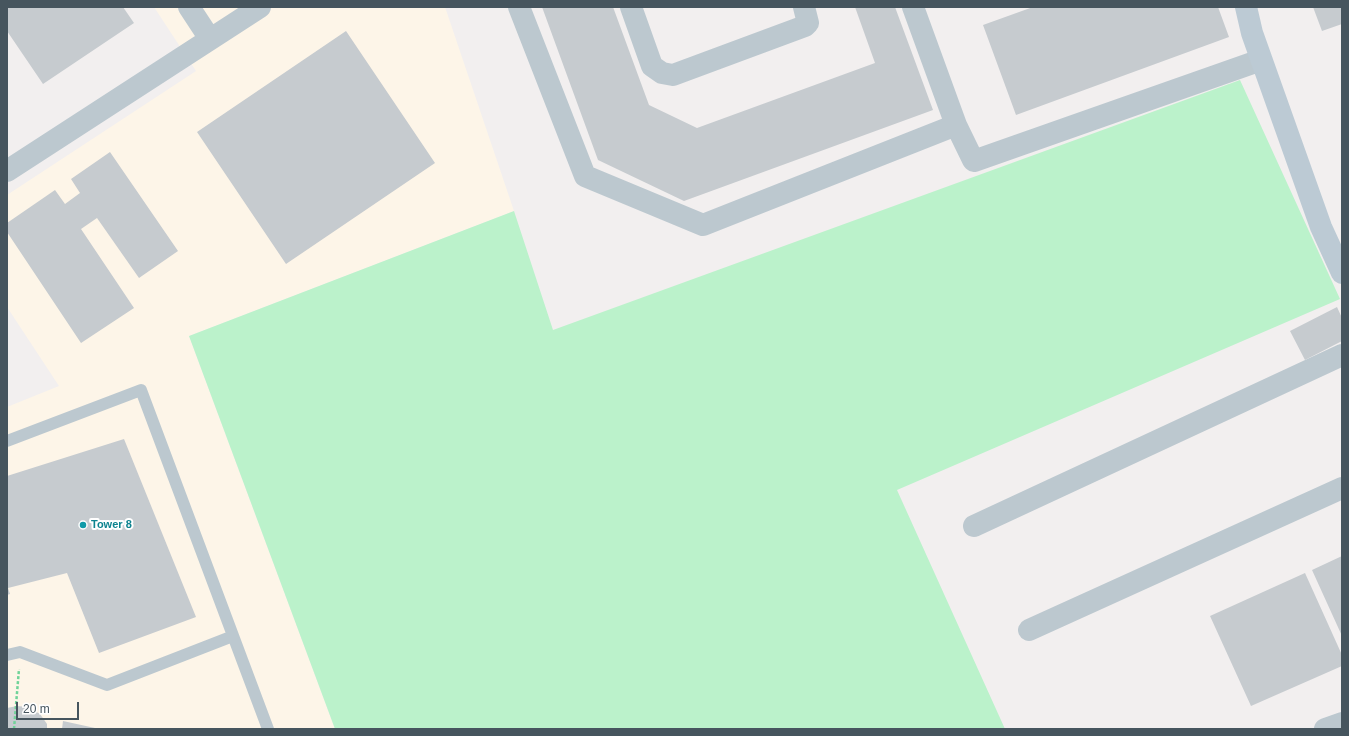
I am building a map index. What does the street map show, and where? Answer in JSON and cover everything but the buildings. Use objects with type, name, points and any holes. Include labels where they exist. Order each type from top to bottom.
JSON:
[{"type":"street","points":[[189,7],[210,39]]},
{"type":"street","points":[[7,171],[260,7]]},
{"type":"street","points":[[519,7],[585,176],[703,225],[956,125]]},
{"type":"street","points":[[631,7],[652,66],[662,73],[673,75],[805,26],[808,22],[804,7]]},
{"type":"street","points":[[912,7],[956,125],[974,161],[1262,60]]},
{"type":"street","points":[[1248,8],[1252,32],[1321,227],[1342,273]]},
{"type":"street","points":[[974,526],[1342,355]]},
{"type":"street","points":[[1029,630],[1342,488]]},
{"type":"street","points":[[1325,729],[1342,723]]},
{"type":"lane","points":[[7,441],[141,390],[268,729]]},
{"type":"lane","points":[[7,655],[20,652],[107,685],[233,636]]},
{"type":"path","points":[[14,729],[20,652]]},
{"type":"shaded area","points":[[154,7],[445,7],[514,211],[189,336],[335,729],[7,729],[7,407],[59,386],[7,307],[7,195],[196,71]]},
{"type":"green space","points":[[1240,80],[1340,299],[897,490],[1005,729],[335,729],[189,336],[514,211],[553,330]]},
{"type":"place","name":"Tower 8","points":[[83,525]]}]
